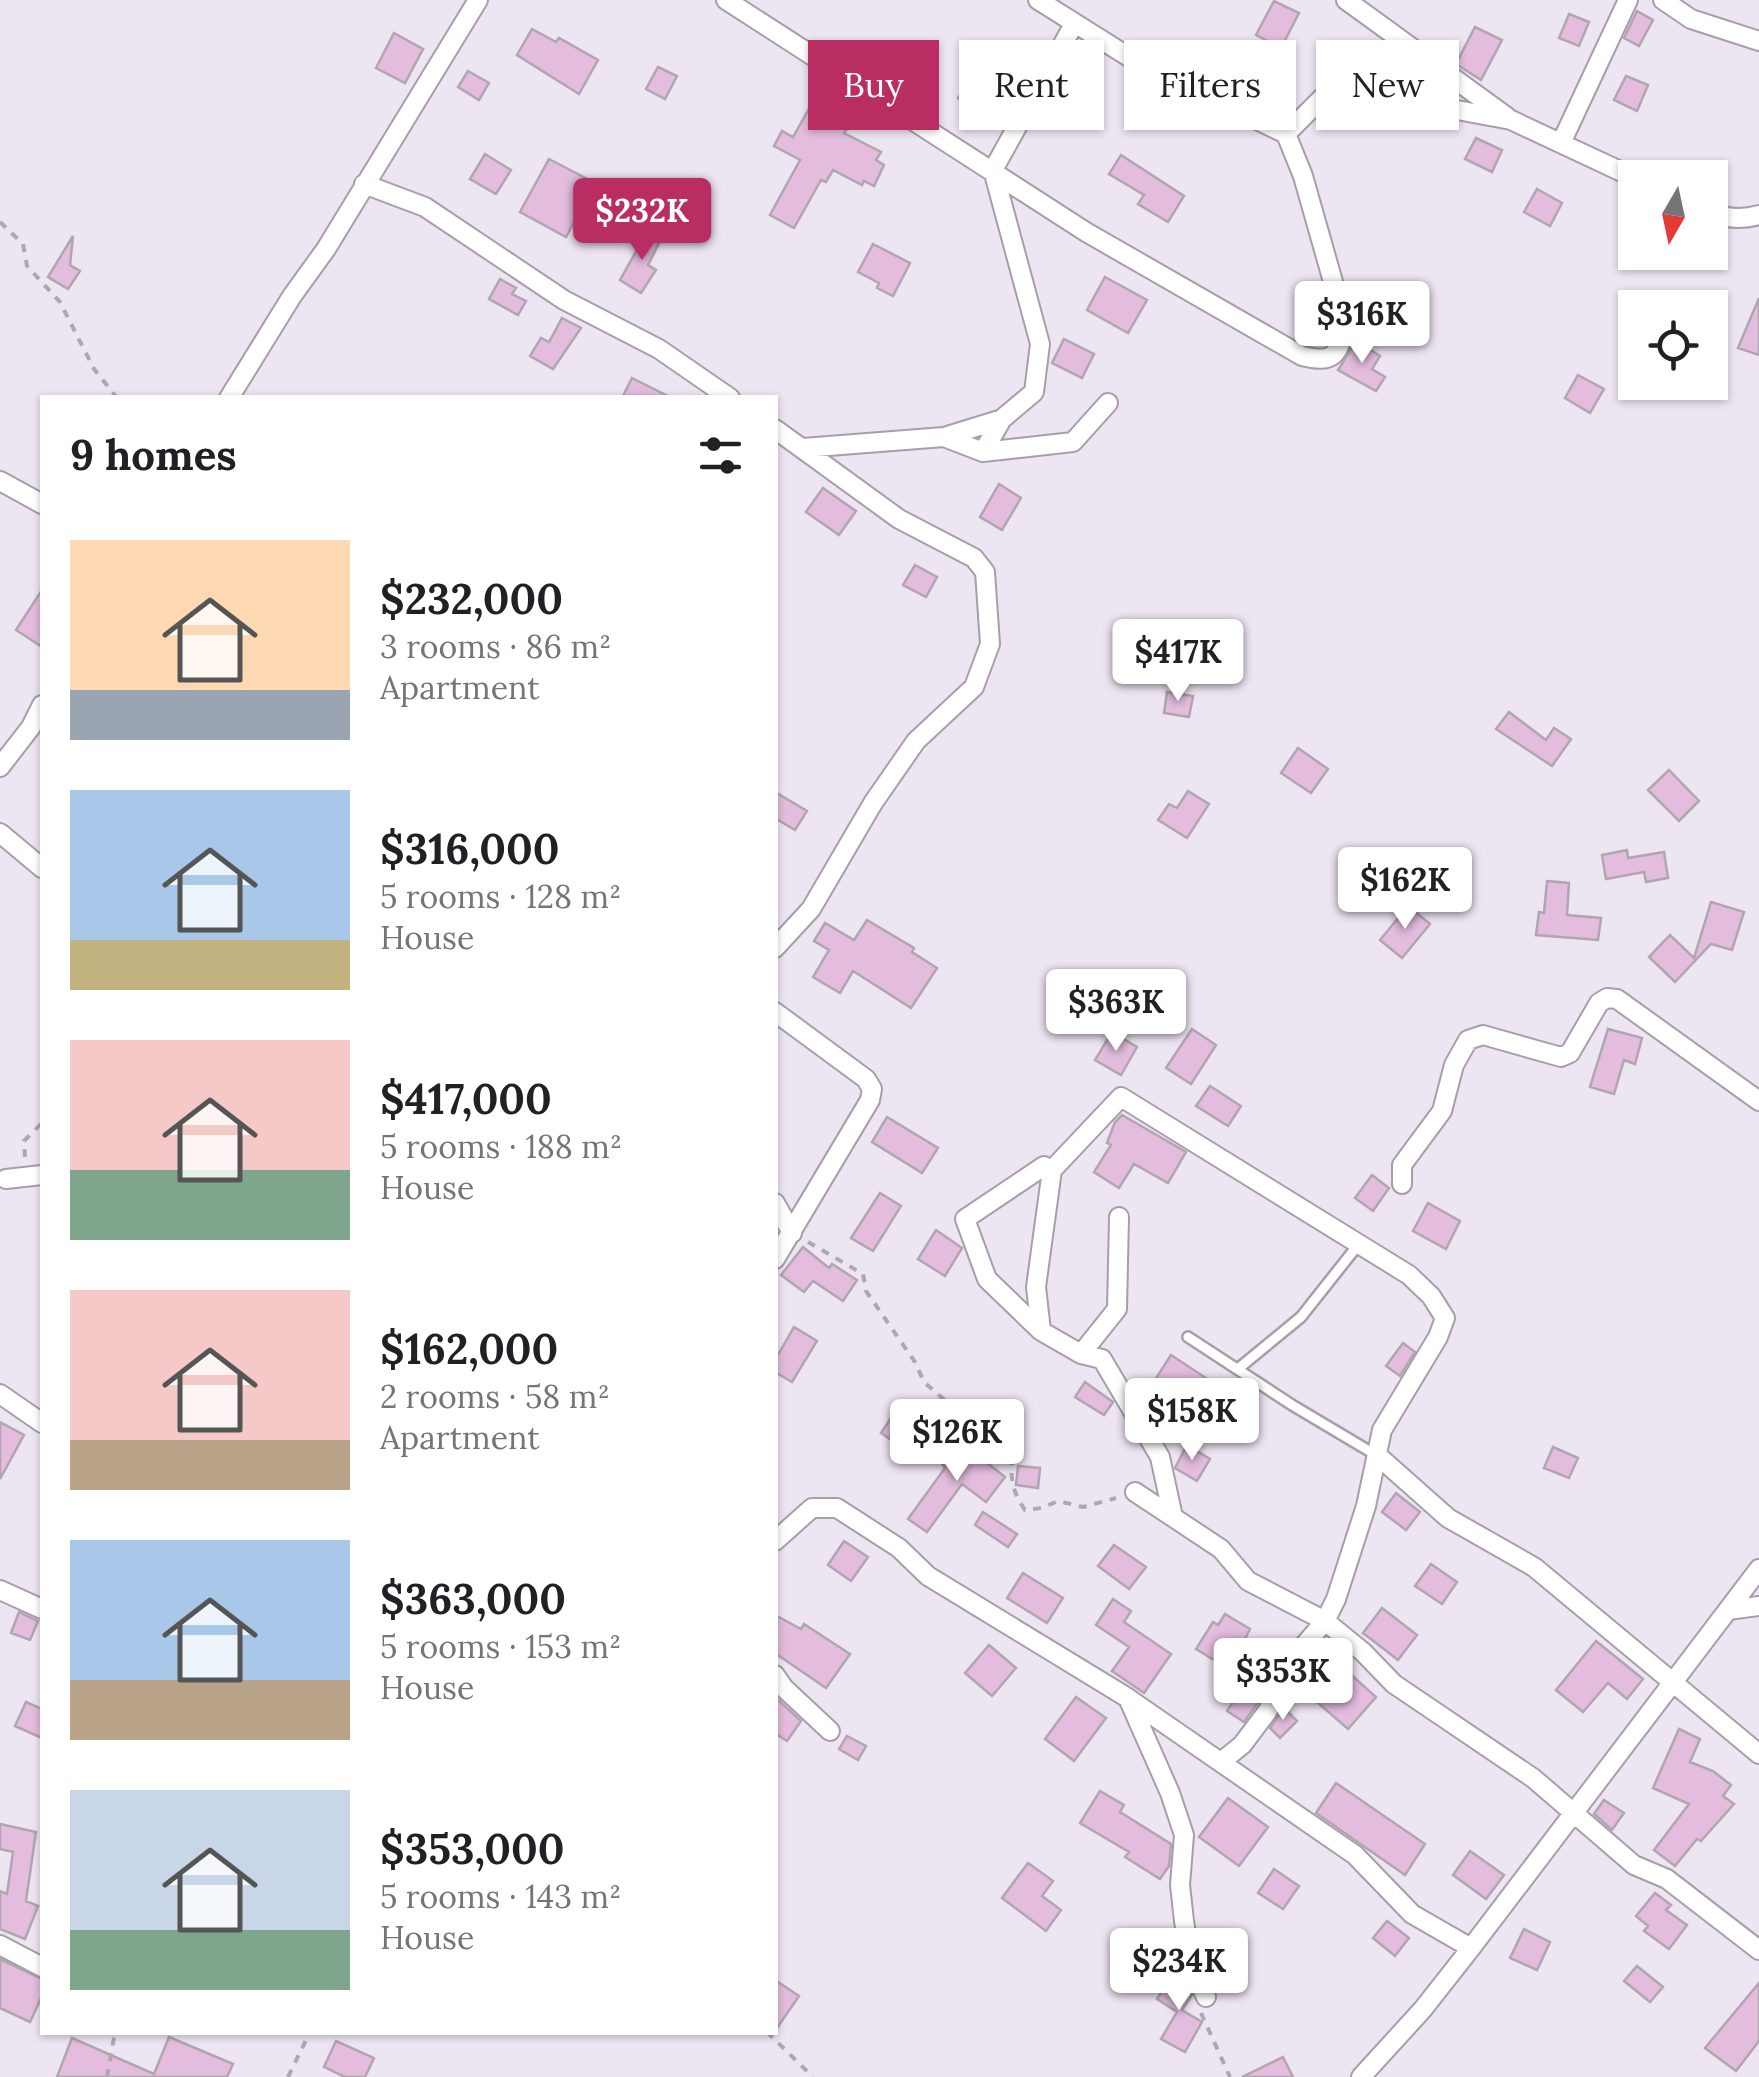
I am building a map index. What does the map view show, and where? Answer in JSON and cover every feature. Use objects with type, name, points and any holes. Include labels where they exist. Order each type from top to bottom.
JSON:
[{"type":"street","points":[[231,395],[326,249],[478,0]]},
{"type":"street","points":[[726,0],[1102,241],[1302,356],[1322,361],[1332,357],[1341,344],[1345,324],[1304,176],[1286,134],[1132,59],[1038,0]]},
{"type":"street","points":[[1346,0],[1512,120]]},
{"type":"street","points":[[1562,141],[1628,0]]},
{"type":"street","points":[[1663,0],[1691,19],[1759,41]]},
{"type":"street","points":[[983,452],[1002,419],[1034,392],[1040,344],[993,170],[1074,24]]},
{"type":"street","points":[[1286,134],[1322,98],[1360,92],[1512,120],[1618,169]]},
{"type":"street","points":[[364,184],[426,207],[564,300],[660,349],[726,395]]},
{"type":"street","points":[[1728,217],[1759,215]]},
{"type":"street","points":[[944,437],[983,452],[1073,442],[1108,402]]},
{"type":"street","points":[[803,448],[944,437],[1002,419]]},
{"type":"street","points":[[778,431],[899,519],[974,558],[984,572],[990,644],[974,688],[916,742],[873,803],[810,909],[778,945]]},
{"type":"street","points":[[0,480],[40,503]]},
{"type":"street","points":[[0,767],[36,725]]},
{"type":"street","points":[[0,833],[40,866]]},
{"type":"street","points":[[1402,1184],[1402,1165],[1442,1111],[1454,1065],[1468,1040],[1484,1035],[1561,1057],[1570,1053],[1599,1003],[1607,998],[1617,999],[1759,1101]]},
{"type":"street","points":[[778,1014],[866,1079],[872,1090],[870,1100],[778,1254]]},
{"type":"street","points":[[1041,1331],[1036,1287],[1052,1170],[1120,1097],[1409,1275],[1431,1296],[1445,1318],[1438,1337],[1382,1430],[1366,1506],[1325,1621],[1302,1648],[1267,1712],[1242,1746],[1222,1761]]},
{"type":"street","points":[[1052,1170],[1044,1166],[965,1219],[987,1278],[1041,1331],[1081,1354],[1102,1359],[1160,1456],[1173,1517]]},
{"type":"street","points":[[6,1179],[40,1175]]},
{"type":"street","points":[[778,1208],[792,1233]]},
{"type":"street","points":[[1081,1354],[1117,1309],[1119,1216]]},
{"type":"street","points":[[0,1394],[40,1422]]},
{"type":"street","points":[[1378,1456],[1448,1518],[1534,1567],[1759,1754]]},
{"type":"street","points":[[1135,1492],[1221,1549],[1248,1581],[1325,1621],[1394,1684],[1533,1778],[1634,1865],[1667,1878],[1759,1950]]},
{"type":"street","points":[[778,1539],[812,1508],[837,1508],[898,1548],[928,1576],[1128,1698],[1222,1761],[1288,1812],[1355,1855],[1412,1914],[1471,1948]]},
{"type":"street","points":[[1360,2077],[1424,2009],[1759,1570]]},
{"type":"street","points":[[0,1590],[40,1608]]},
{"type":"street","points":[[1728,1610],[1759,1606]]},
{"type":"street","points":[[778,1679],[830,1731]]},
{"type":"street","points":[[1128,1698],[1170,1792],[1184,1835],[1180,1885],[1186,1935],[1191,1963],[1206,1997]]},
{"type":"street","points":[[0,1944],[40,1966]]},
{"type":"lane","points":[[1239,1368],[1301,1317],[1359,1243]]},
{"type":"lane","points":[[1188,1337],[1292,1406],[1378,1456]]},
{"type":"path","points":[[0,222],[23,244],[28,266],[60,302],[94,369],[115,395]]},
{"type":"path","points":[[6,1179],[25,1157],[24,1141],[40,1124]]},
{"type":"path","points":[[792,1233],[864,1274],[866,1291],[915,1362],[924,1382],[1012,1458],[1010,1476],[1024,1510],[1058,1502],[1084,1507],[1135,1492]]},
{"type":"path","points":[[1206,1997],[1200,2012],[1230,2077]]},
{"type":"path","points":[[107,2077],[115,2035]]},
{"type":"path","points":[[288,2077],[309,2035]]},
{"type":"path","points":[[770,2035],[812,2077]]},
{"type":"building","points":[[1274,1],[1299,13],[1285,40],[1266,40],[1256,35]]},
{"type":"building","points":[[1637,11],[1653,20],[1639,46],[1624,38]]},
{"type":"building","points":[[1569,14],[1589,22],[1579,46],[1559,38]]},
{"type":"building","points":[[1475,27],[1502,40],[1481,80],[1459,66]]},
{"type":"building","points":[[532,29],[556,42],[559,38],[598,60],[579,94],[517,55]]},
{"type":"building","points":[[394,33],[423,49],[405,83],[376,68]]},
{"type":"building","points":[[658,67],[677,76],[665,99],[646,89]]},
{"type":"building","points":[[468,71],[489,83],[479,100],[458,87]]},
{"type":"building","points":[[1626,76],[1648,85],[1637,111],[1614,100]]},
{"type":"building","points":[[808,111],[808,130],[846,130],[844,133],[881,152],[876,160],[884,165],[874,186],[864,181],[862,185],[833,170],[826,182],[821,180],[794,228],[770,215],[800,160],[774,146],[782,131],[793,137]]},
{"type":"building","points":[[1476,138],[1502,150],[1492,172],[1465,159]]},
{"type":"building","points":[[485,154],[511,170],[496,194],[470,179]]},
{"type":"building","points":[[1121,155],[1184,196],[1168,222],[1138,204],[1144,195],[1109,174]]},
{"type":"building","points":[[549,159],[595,183],[566,237],[520,212]]},
{"type":"building","points":[[1537,189],[1562,203],[1550,226],[1524,212]]},
{"type":"building","points":[[648,230],[662,237],[648,265],[656,270],[641,293],[620,280]]},
{"type":"building","points":[[73,236],[70,265],[80,271],[68,289],[48,277]]},
{"type":"building","points":[[873,244],[910,263],[893,296],[858,272]]},
{"type":"building","points":[[1105,277],[1147,300],[1128,333],[1087,310]]},
{"type":"building","points":[[500,279],[516,288],[512,294],[526,301],[518,315],[489,299]]},
{"type":"building","points":[[1759,298],[1759,355],[1738,348]]},
{"type":"building","points":[[562,318],[581,328],[553,369],[530,356],[541,338],[549,342]]},
{"type":"building","points":[[1064,339],[1094,354],[1082,378],[1052,363]]},
{"type":"building","points":[[1356,341],[1380,356],[1372,369],[1385,377],[1376,391],[1338,370]]},
{"type":"building","points":[[1578,375],[1604,389],[1590,413],[1565,398]]},
{"type":"building","points":[[632,378],[666,395],[624,395]]},
{"type":"building","points":[[999,484],[1021,498],[1002,530],[980,517]]},
{"type":"building","points":[[823,488],[856,511],[839,535],[806,512]]},
{"type":"building","points":[[915,565],[937,577],[926,597],[903,585]]},
{"type":"building","points":[[40,593],[40,646],[16,630]]},
{"type":"building","points":[[1167,692],[1193,696],[1189,717],[1164,713]]},
{"type":"building","points":[[1509,712],[1546,740],[1554,728],[1571,739],[1552,766],[1496,729]]},
{"type":"building","points":[[1298,748],[1328,769],[1311,793],[1281,773]]},
{"type":"building","points":[[1669,770],[1699,801],[1679,821],[1648,790]]},
{"type":"building","points":[[1188,791],[1209,804],[1187,838],[1158,820],[1169,804],[1177,808]]},
{"type":"building","points":[[778,794],[807,811],[795,830],[778,820]]},
{"type":"building","points":[[1627,850],[1628,858],[1664,852],[1668,878],[1646,882],[1644,872],[1606,879],[1602,855]]},
{"type":"building","points":[[1547,881],[1569,883],[1567,915],[1601,918],[1598,940],[1536,935],[1539,912],[1544,913]]},
{"type":"building","points":[[1711,902],[1744,912],[1732,950],[1711,944],[1675,982],[1649,957],[1670,935],[1694,958]]},
{"type":"building","points":[[1408,906],[1430,924],[1402,958],[1380,940]]},
{"type":"building","points":[[867,920],[914,948],[912,952],[937,968],[911,1008],[853,971],[840,993],[813,977],[829,950],[814,941],[825,923],[854,940]]},
{"type":"building","points":[[1192,1029],[1216,1045],[1191,1084],[1166,1068]]},
{"type":"building","points":[[1608,1029],[1642,1038],[1635,1064],[1624,1060],[1614,1094],[1590,1087]]},
{"type":"building","points":[[1112,1032],[1137,1047],[1121,1075],[1095,1060]]},
{"type":"building","points":[[1210,1086],[1241,1106],[1228,1126],[1196,1106]]},
{"type":"building","points":[[1122,1115],[1186,1152],[1168,1183],[1134,1164],[1119,1188],[1094,1172],[1111,1145],[1107,1143]]},
{"type":"building","points":[[887,1117],[938,1148],[922,1173],[872,1142]]},
{"type":"building","points":[[1372,1175],[1389,1188],[1373,1211],[1355,1198]]},
{"type":"building","points":[[880,1193],[901,1206],[873,1251],[851,1238]]},
{"type":"building","points":[[1428,1203],[1460,1221],[1446,1249],[1413,1231]]},
{"type":"building","points":[[936,1230],[962,1248],[945,1276],[918,1259]]},
{"type":"building","points":[[803,1247],[829,1268],[832,1264],[857,1280],[843,1301],[813,1281],[804,1292],[781,1275]]},
{"type":"building","points":[[794,1327],[817,1341],[792,1382],[778,1374],[778,1355]]},
{"type":"building","points":[[1403,1343],[1415,1352],[1400,1376],[1386,1366]]},
{"type":"building","points":[[1171,1355],[1206,1378],[1183,1414],[1147,1392]]},
{"type":"building","points":[[1085,1382],[1113,1402],[1104,1415],[1075,1397]]},
{"type":"building","points":[[901,1403],[914,1411],[894,1442],[881,1433]]},
{"type":"building","points":[[0,1422],[24,1435],[0,1479]]},
{"type":"building","points":[[967,1440],[981,1458],[1005,1477],[986,1502],[962,1484],[927,1532],[908,1519],[945,1468],[940,1461]]},
{"type":"building","points":[[1187,1445],[1210,1459],[1197,1481],[1175,1468]]},
{"type":"building","points":[[1553,1447],[1578,1458],[1569,1478],[1544,1468]]},
{"type":"building","points":[[1018,1466],[1040,1468],[1038,1488],[1016,1485]]},
{"type":"building","points":[[1396,1493],[1420,1512],[1406,1530],[1382,1512]]},
{"type":"building","points":[[983,1512],[1017,1534],[1008,1547],[975,1525]]},
{"type":"building","points":[[844,1541],[868,1557],[851,1581],[828,1565]]},
{"type":"building","points":[[1114,1545],[1146,1567],[1129,1589],[1098,1566]]},
{"type":"building","points":[[1431,1564],[1457,1582],[1442,1604],[1415,1586]]},
{"type":"building","points":[[1023,1573],[1063,1598],[1047,1623],[1007,1598]]},
{"type":"building","points":[[1113,1599],[1131,1611],[1124,1622],[1171,1654],[1144,1693],[1112,1671],[1129,1647],[1096,1625]]},
{"type":"building","points":[[1382,1608],[1417,1635],[1398,1660],[1363,1633]]},
{"type":"building","points":[[19,1612],[38,1621],[30,1640],[11,1633]]},
{"type":"building","points":[[1225,1614],[1250,1629],[1244,1641],[1251,1645],[1234,1672],[1196,1649],[1213,1622],[1218,1625]]},
{"type":"building","points":[[778,1617],[801,1629],[804,1624],[850,1654],[826,1688],[778,1655]]},
{"type":"building","points":[[1596,1641],[1643,1679],[1627,1699],[1608,1683],[1583,1712],[1556,1690]]},
{"type":"building","points":[[989,1645],[1016,1668],[992,1696],[965,1673]]},
{"type":"building","points":[[1339,1664],[1376,1697],[1348,1729],[1310,1696]]},
{"type":"building","points":[[1231,1679],[1261,1698],[1244,1722],[1227,1711],[1238,1695],[1227,1684]]},
{"type":"building","points":[[1076,1697],[1106,1718],[1074,1761],[1045,1739]]},
{"type":"building","points":[[778,1700],[801,1721],[787,1741],[778,1735]]},
{"type":"building","points":[[26,1702],[40,1708],[40,1737],[15,1726]]},
{"type":"building","points":[[1284,1708],[1297,1721],[1280,1738],[1270,1728]]},
{"type":"building","points":[[1679,1729],[1700,1739],[1690,1762],[1713,1771],[1731,1785],[1723,1796],[1734,1804],[1675,1866],[1654,1850],[1689,1804],[1653,1788]]},
{"type":"building","points":[[847,1736],[866,1746],[858,1760],[839,1749]]},
{"type":"building","points":[[1336,1783],[1425,1844],[1405,1875],[1316,1813]]},
{"type":"building","points":[[1100,1791],[1124,1805],[1120,1812],[1171,1844],[1169,1866],[1160,1879],[1125,1857],[1129,1852],[1080,1823]]},
{"type":"building","points":[[1228,1798],[1268,1827],[1239,1866],[1199,1837]]},
{"type":"building","points":[[1604,1800],[1624,1813],[1612,1830],[1594,1814]]},
{"type":"building","points":[[0,1824],[36,1832],[26,1901],[38,1906],[25,1939],[0,1929],[0,1891],[7,1894],[13,1852],[0,1849]]},
{"type":"building","points":[[1470,1851],[1504,1875],[1486,1899],[1453,1875]]},
{"type":"building","points":[[1028,1863],[1053,1881],[1042,1896],[1061,1910],[1046,1931],[1002,1898]]},
{"type":"building","points":[[1274,1869],[1299,1886],[1283,1909],[1258,1893]]},
{"type":"building","points":[[1655,1893],[1671,1905],[1666,1910],[1687,1925],[1669,1949],[1644,1931],[1648,1926],[1636,1916]]},
{"type":"building","points":[[1387,1921],[1409,1938],[1395,1956],[1373,1938]]},
{"type":"building","points":[[1524,1929],[1550,1942],[1537,1970],[1510,1958]]},
{"type":"building","points":[[0,1959],[40,1978],[40,2000],[30,2022],[0,2008]]},
{"type":"building","points":[[1637,1966],[1663,1987],[1650,2002],[1624,1981]]},
{"type":"building","points":[[1178,1967],[1192,1995],[1182,2010],[1202,2022],[1185,2052],[1161,2039],[1177,2012],[1157,1999]]},
{"type":"building","points":[[778,1982],[799,1996],[778,2027]]},
{"type":"building","points":[[1759,1983],[1759,2041],[1736,2071],[1705,2048]]},
{"type":"building","points":[[169,2037],[233,2064],[227,2077],[57,2077],[72,2038],[154,2074]]},
{"type":"building","points":[[336,2041],[374,2058],[365,2077],[345,2077],[324,2067]]},
{"type":"building","points":[[1283,2057],[1293,2077],[1242,2077]]}]
